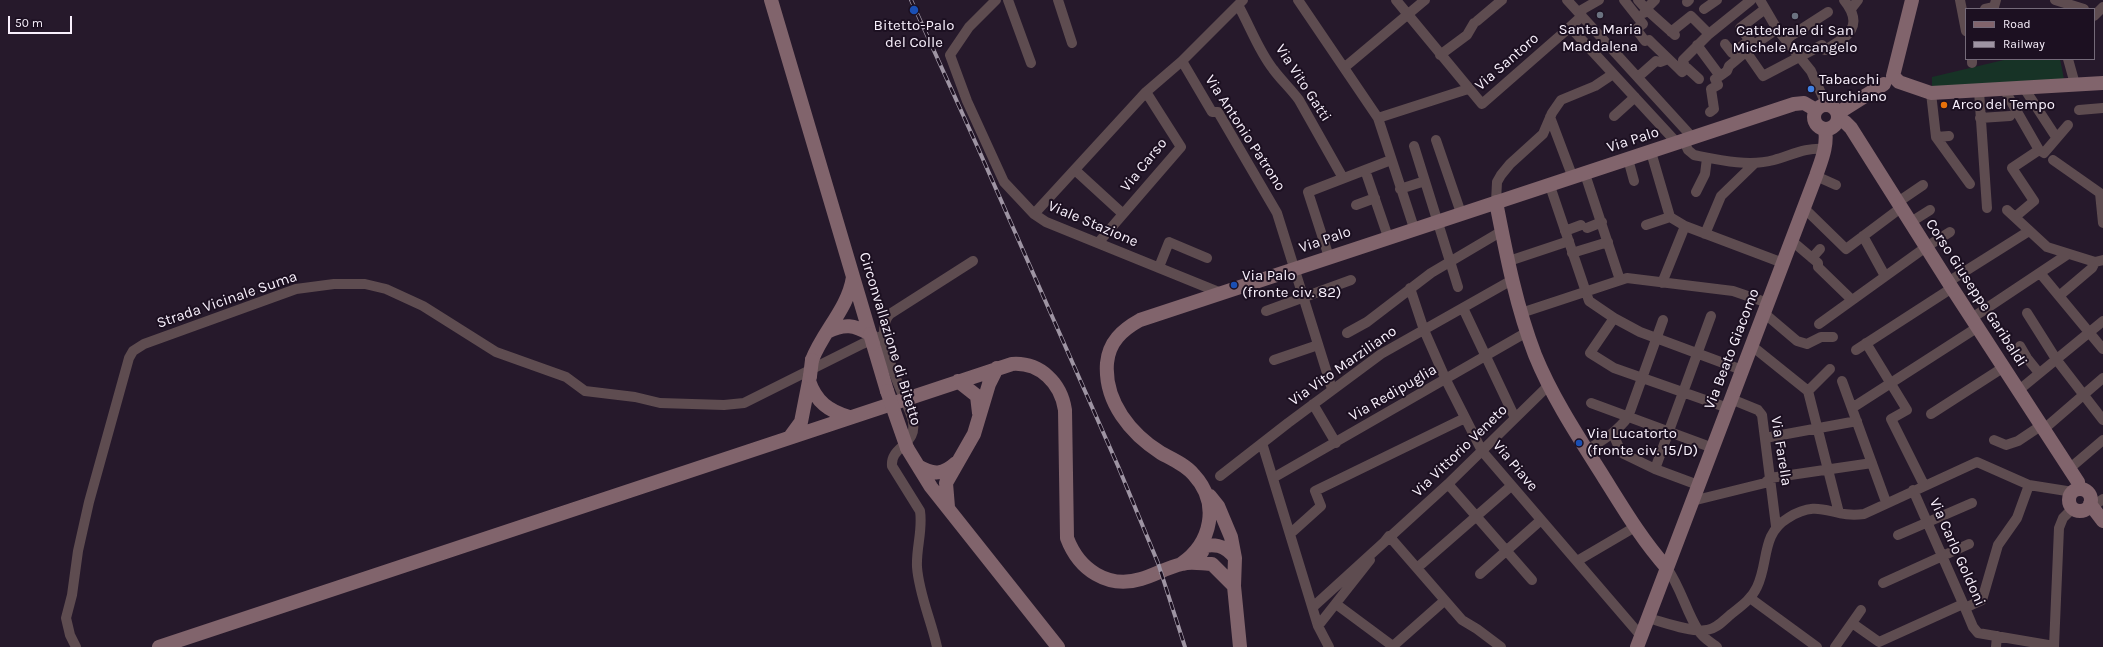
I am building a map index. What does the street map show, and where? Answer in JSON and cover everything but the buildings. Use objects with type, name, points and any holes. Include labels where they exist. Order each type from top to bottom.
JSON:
[{"type":"street","name":"Circonvallazione di Bitetto","points":[[771,0],[853,277],[875,338],[887,391],[907,448],[948,508],[1058,647]]},
{"type":"street","name":"Viale Stazione","points":[[996,0],[969,27],[950,55],[967,101],[1004,182],[1034,214],[1046,222],[1221,293]]},
{"type":"street","points":[[1008,0],[1032,63]]},
{"type":"street","points":[[1058,0],[1072,43]]},
{"type":"street","points":[[1298,0],[1345,67],[1378,118],[1414,228]]},
{"type":"street","points":[[1378,118],[1468,89],[1396,0]]},
{"type":"street","points":[[1345,67],[1409,15],[1425,0]]},
{"type":"street","points":[[1567,0],[1638,78],[1685,140],[1688,150],[1694,155],[1754,164],[1774,160],[1805,149],[1825,149]]},
{"type":"street","name":"Via Santoro","points":[[1468,89],[1482,104],[1570,27],[1580,14],[1599,0]]},
{"type":"street","points":[[1624,0],[1643,24],[1636,29],[1641,44],[1649,40],[1682,74]]},
{"type":"street","points":[[1638,0],[1646,10],[1673,34],[1691,16],[1710,34]]},
{"type":"street","points":[[1638,18],[1655,0]]},
{"type":"street","points":[[1704,9],[1717,0]]},
{"type":"street","points":[[1682,74],[1684,64],[1683,60],[1697,45],[1750,0]]},
{"type":"street","points":[[1747,53],[1757,63],[1763,76],[1822,45],[1825,50],[1844,38],[1853,28],[1854,15],[1844,0]]},
{"type":"street","points":[[1851,9],[1858,0]]},
{"type":"street","points":[[1752,43],[1740,28],[1763,3],[1777,29],[1786,39],[1798,58],[1818,84],[1821,107],[1813,116],[1815,123],[1820,128],[1825,129],[1834,127],[1838,116],[1892,82],[1912,0]]},
{"type":"street","points":[[1960,0],[1965,25]]},
{"type":"street","points":[[2054,0],[2081,8]]},
{"type":"street","points":[[1440,55],[1467,35],[1476,22],[1497,1]]},
{"type":"street","points":[[1034,214],[1146,92],[1182,61],[1240,2]]},
{"type":"street","name":"Via Vito Gatti","points":[[1240,2],[1253,37],[1274,70],[1291,88],[1299,100],[1343,178]]},
{"type":"street","points":[[1786,39],[1828,12]]},
{"type":"street","points":[[1570,27],[1635,97],[1685,140]]},
{"type":"street","points":[[1725,44],[1732,53],[1777,29]]},
{"type":"street","points":[[1710,112],[1714,109],[1710,99],[1711,89],[1718,85],[1715,79],[1727,71],[1727,64],[1747,53],[1752,43]]},
{"type":"street","points":[[1697,45],[1720,76]]},
{"type":"street","points":[[1638,78],[1656,61],[1660,62],[1668,59]]},
{"type":"street","points":[[2068,60],[2075,84]]},
{"type":"street","name":"Via Antonio Patrono","points":[[1182,61],[1212,112],[1218,112],[1264,188],[1277,213],[1332,389]]},
{"type":"street","points":[[1682,74],[1687,68],[1699,78]]},
{"type":"street","points":[[1613,74],[1595,86],[1561,100],[1550,117],[1542,134],[1510,164],[1497,182],[1496,202],[1512,280],[1521,313],[1535,355],[1549,385],[1587,450],[1635,526],[1650,549],[1677,582],[1698,630],[1704,638],[1717,647]]},
{"type":"street","points":[[1892,82],[1916,94],[2103,83]]},
{"type":"street","points":[[2024,88],[2056,137]]},
{"type":"street","points":[[2004,89],[2015,116],[2042,152]]},
{"type":"street","points":[[1979,91],[1987,208]]},
{"type":"street","name":"Via Carso","points":[[1098,243],[1181,147],[1146,92]]},
{"type":"street","points":[[1931,93],[1936,137],[1970,184]]},
{"type":"street","points":[[1614,116],[1635,97]]},
{"type":"street","name":"Via Palo","points":[[1182,564],[1200,547],[1207,532],[1211,516],[1210,507],[1205,489],[1193,474],[1144,441],[1132,430],[1122,416],[1113,399],[1107,370],[1108,356],[1112,344],[1120,332],[1140,320],[1414,228],[1550,186],[1794,104],[1804,103],[1821,107]]},
{"type":"street","points":[[1821,107],[1835,108],[1838,116]]},
{"type":"street","points":[[2079,110],[2103,108]]},
{"type":"street","name":"Corso Giuseppe Garibaldi","points":[[1838,116],[1851,128],[1950,285],[2078,482],[2076,491]]},
{"type":"street","points":[[1980,118],[2015,116]]},
{"type":"street","points":[[1550,117],[1602,222],[1620,280]]},
{"type":"street","points":[[2015,217],[2034,201],[2012,168],[2042,152],[2068,125]]},
{"type":"street","name":"Via Beato Giacomo","points":[[1639,641],[1816,176],[1827,139],[1825,129]]},
{"type":"street","points":[[1936,137],[1949,136]]},
{"type":"street","points":[[1436,140],[1461,213]]},
{"type":"street","points":[[1414,146],[1458,287]]},
{"type":"street","points":[[1651,152],[1670,217],[1685,226],[1783,263]]},
{"type":"street","points":[[1696,192],[1705,174],[1707,158]]},
{"type":"street","points":[[1329,257],[1308,192],[1391,160]]},
{"type":"street","points":[[1628,160],[1634,182]]},
{"type":"street","points":[[2053,160],[2101,193],[2103,223]]},
{"type":"street","points":[[1705,234],[1721,196],[1754,164]]},
{"type":"street","points":[[1075,170],[1123,214]]},
{"type":"street","points":[[1365,170],[1388,237]]},
{"type":"street","points":[[1816,176],[1836,185]]},
{"type":"street","points":[[1400,189],[1425,181]]},
{"type":"street","points":[[1804,208],[1846,249],[1923,185]]},
{"type":"street","points":[[1550,186],[1566,230],[1585,292],[1593,305],[1614,318],[1657,337],[1742,370]]},
{"type":"street","points":[[1356,205],[1375,198]]},
{"type":"street","points":[[1911,222],[1930,210]]},
{"type":"street","points":[[2007,210],[2047,247],[2100,262]]},
{"type":"street","points":[[1646,225],[1670,217]]},
{"type":"street","points":[[1566,230],[1602,222]]},
{"type":"street","points":[[1662,283],[1685,226]]},
{"type":"street","points":[[1347,333],[1367,322],[1410,288],[1502,231]]},
{"type":"street","points":[[1856,350],[2029,231]]},
{"type":"street","points":[[1819,324],[1926,247],[1950,232]]},
{"type":"street","points":[[1863,236],[1885,276]]},
{"type":"street","points":[[1509,261],[1569,241]]},
{"type":"street","points":[[1792,241],[1812,258],[1818,264],[1818,267],[1852,300]]},
{"type":"street","points":[[1159,267],[1169,242],[1208,258]]},
{"type":"street","points":[[1572,253],[1608,242]]},
{"type":"street","points":[[1812,258],[1820,249]]},
{"type":"street","points":[[1852,408],[1948,345],[1975,322],[2068,254]]},
{"type":"street","points":[[875,338],[885,319],[890,314],[973,261]]},
{"type":"street","points":[[2059,296],[2100,262]]},
{"type":"street","points":[[2040,273],[2103,349]]},
{"type":"street","points":[[805,426],[812,360],[821,340],[847,300],[853,277]]},
{"type":"street","points":[[1521,313],[1627,278],[1733,291],[1766,308],[1797,341],[1808,344],[1821,337],[1833,337]]},
{"type":"street","points":[[1266,311],[1351,280]]},
{"type":"street","name":"Via Vito Marziliano","points":[[1220,476],[1332,389],[1381,354],[1512,280]]},
{"type":"street","name":"Strada Vicinale Suma","points":[[76,647],[70,635],[66,618],[72,595],[78,551],[116,400],[133,351],[144,344],[296,289],[334,284],[365,284],[386,289],[423,306],[496,352],[566,376],[585,391],[635,397],[660,403],[724,405],[744,403],[875,338]]},
{"type":"street","name":"Via Piave","points":[[1410,288],[1424,330],[1446,380],[1482,451],[1577,560],[1639,641]]},
{"type":"street","points":[[1463,308],[1515,418]]},
{"type":"street","points":[[2027,312],[2056,359],[2082,395],[2103,420]]},
{"type":"street","points":[[1654,469],[1711,316]]},
{"type":"street","points":[[1614,318],[1590,353],[1614,368],[1683,392],[1730,404]]},
{"type":"street","points":[[1587,450],[1621,428],[1628,417],[1663,320]]},
{"type":"street","points":[[2019,390],[2103,321]]},
{"type":"street","points":[[827,332],[844,325],[851,325],[875,338],[912,418],[914,431],[911,439],[891,461],[892,466],[920,512],[921,519],[917,565],[918,578],[937,647]]},
{"type":"street","name":"Via Redipuglia","points":[[1273,478],[1528,332]]},
{"type":"street","points":[[1866,343],[1907,410],[1891,419],[1924,486]]},
{"type":"street","points":[[1274,360],[1318,345]]},
{"type":"street","points":[[1752,346],[1808,391],[1839,513]]},
{"type":"street","points":[[2020,346],[2039,373]]},
{"type":"street","points":[[979,420],[977,396],[985,379],[997,368],[1022,363],[1031,366],[1053,382],[1063,396],[1065,417],[1066,532],[1071,548],[1082,565],[1099,577],[1125,582],[1141,579],[1182,564],[1212,564]]},
{"type":"street","points":[[1931,414],[2004,367]]},
{"type":"street","points":[[1808,391],[1830,369]]},
{"type":"street","points":[[1994,440],[2006,445],[2018,441],[2043,427],[2103,378]]},
{"type":"street","points":[[159,647],[790,437],[805,426],[849,417],[958,381],[985,379]]},
{"type":"street","points":[[948,508],[946,483],[956,463],[974,434],[979,420],[985,379]]},
{"type":"street","points":[[958,381],[977,396]]},
{"type":"street","points":[[1842,382],[1886,502]]},
{"type":"street","points":[[810,384],[826,407],[849,417]]},
{"type":"street","name":"Via Vittorio Veneto","points":[[1312,607],[1448,484],[1549,385]]},
{"type":"street","points":[[1590,403],[1712,448]]},
{"type":"street","points":[[1313,404],[1336,443]]},
{"type":"street","name":"Via Farella","points":[[1730,404],[1758,410],[1762,415],[1776,526]]},
{"type":"street","points":[[1291,533],[1321,506],[1315,491],[1465,418]]},
{"type":"street","points":[[1765,438],[1857,421]]},
{"type":"street","points":[[1613,434],[1620,452],[1654,469],[1698,486]]},
{"type":"street","points":[[2069,469],[2103,440]]},
{"type":"street","points":[[1262,443],[1291,533],[1318,626],[1329,647]]},
{"type":"street","points":[[1648,618],[1698,630],[1708,630],[1718,625],[1750,598],[1757,587],[1771,534],[1776,526],[1789,517],[1810,508],[1818,507],[1847,515],[1864,514],[1886,502],[1977,462],[2029,484],[2089,494],[2103,521]]},
{"type":"street","points":[[918,466],[928,472],[936,473],[943,472],[956,463]]},
{"type":"street","points":[[1692,501],[1765,483],[1770,478],[1872,463]]},
{"type":"street","points":[[1448,484],[1532,580]]},
{"type":"street","points":[[1852,623],[1879,642],[1964,606],[1982,600],[1998,545],[2017,518],[2029,484]]},
{"type":"street","points":[[1416,568],[1511,486]]},
{"type":"street","points":[[1205,489],[1218,506],[1225,521],[1235,558],[1234,586],[1240,647]]},
{"type":"street","name":"Via Carlo Goldoni","points":[[1913,490],[1973,627],[1978,632],[1997,636]]},
{"type":"street","points":[[2073,508],[2070,498],[2076,491]]},
{"type":"street","points":[[1898,535],[1972,503]]},
{"type":"street","points":[[2073,508],[2082,511],[2095,504]]},
{"type":"street","points":[[1996,647],[1997,636],[2054,647],[2058,528],[2063,518],[2073,508]]},
{"type":"street","points":[[1480,574],[1541,520]]},
{"type":"street","points":[[1577,560],[1635,526]]},
{"type":"street","points":[[1389,536],[1462,620],[1501,647]]},
{"type":"street","name":"Via Vittorio Veneto","points":[[1318,626],[1389,536]]},
{"type":"street","points":[[1234,586],[1212,564],[1200,547],[1211,544],[1222,546],[1231,552],[1235,558]]},
{"type":"street","points":[[1883,583],[1970,544]]},
{"type":"street","points":[[1750,598],[1818,647]]},
{"type":"street","points":[[1336,604],[1393,647],[1444,600]]},
{"type":"street","points":[[1835,647],[1861,610]]},
{"type":"green space","points":[[2004,60],[2060,60],[2064,79],[1932,89],[1932,77]]},
{"type":"railway","points":[[911,0],[1118,466],[1158,563],[1185,647]]},
{"type":"place","name":"Bitetto-Palo del Colle","points":[[914,10]]},
{"type":"place","name":"Santa Maria Maddalena","points":[[1600,15]]},
{"type":"place","name":"Cattedrale di San Michele Arcangelo","points":[[1795,16]]},
{"type":"place","name":"Tabacchi Turchiano","points":[[1811,89]]},
{"type":"place","name":"Arco del Tempo","points":[[1944,105]]},
{"type":"place","name":"Via Palo (fronte civ. 82)","points":[[1234,285]]},
{"type":"place","name":"Via Lucatorto (fronte civ. 15/D)","points":[[1579,443]]}]
